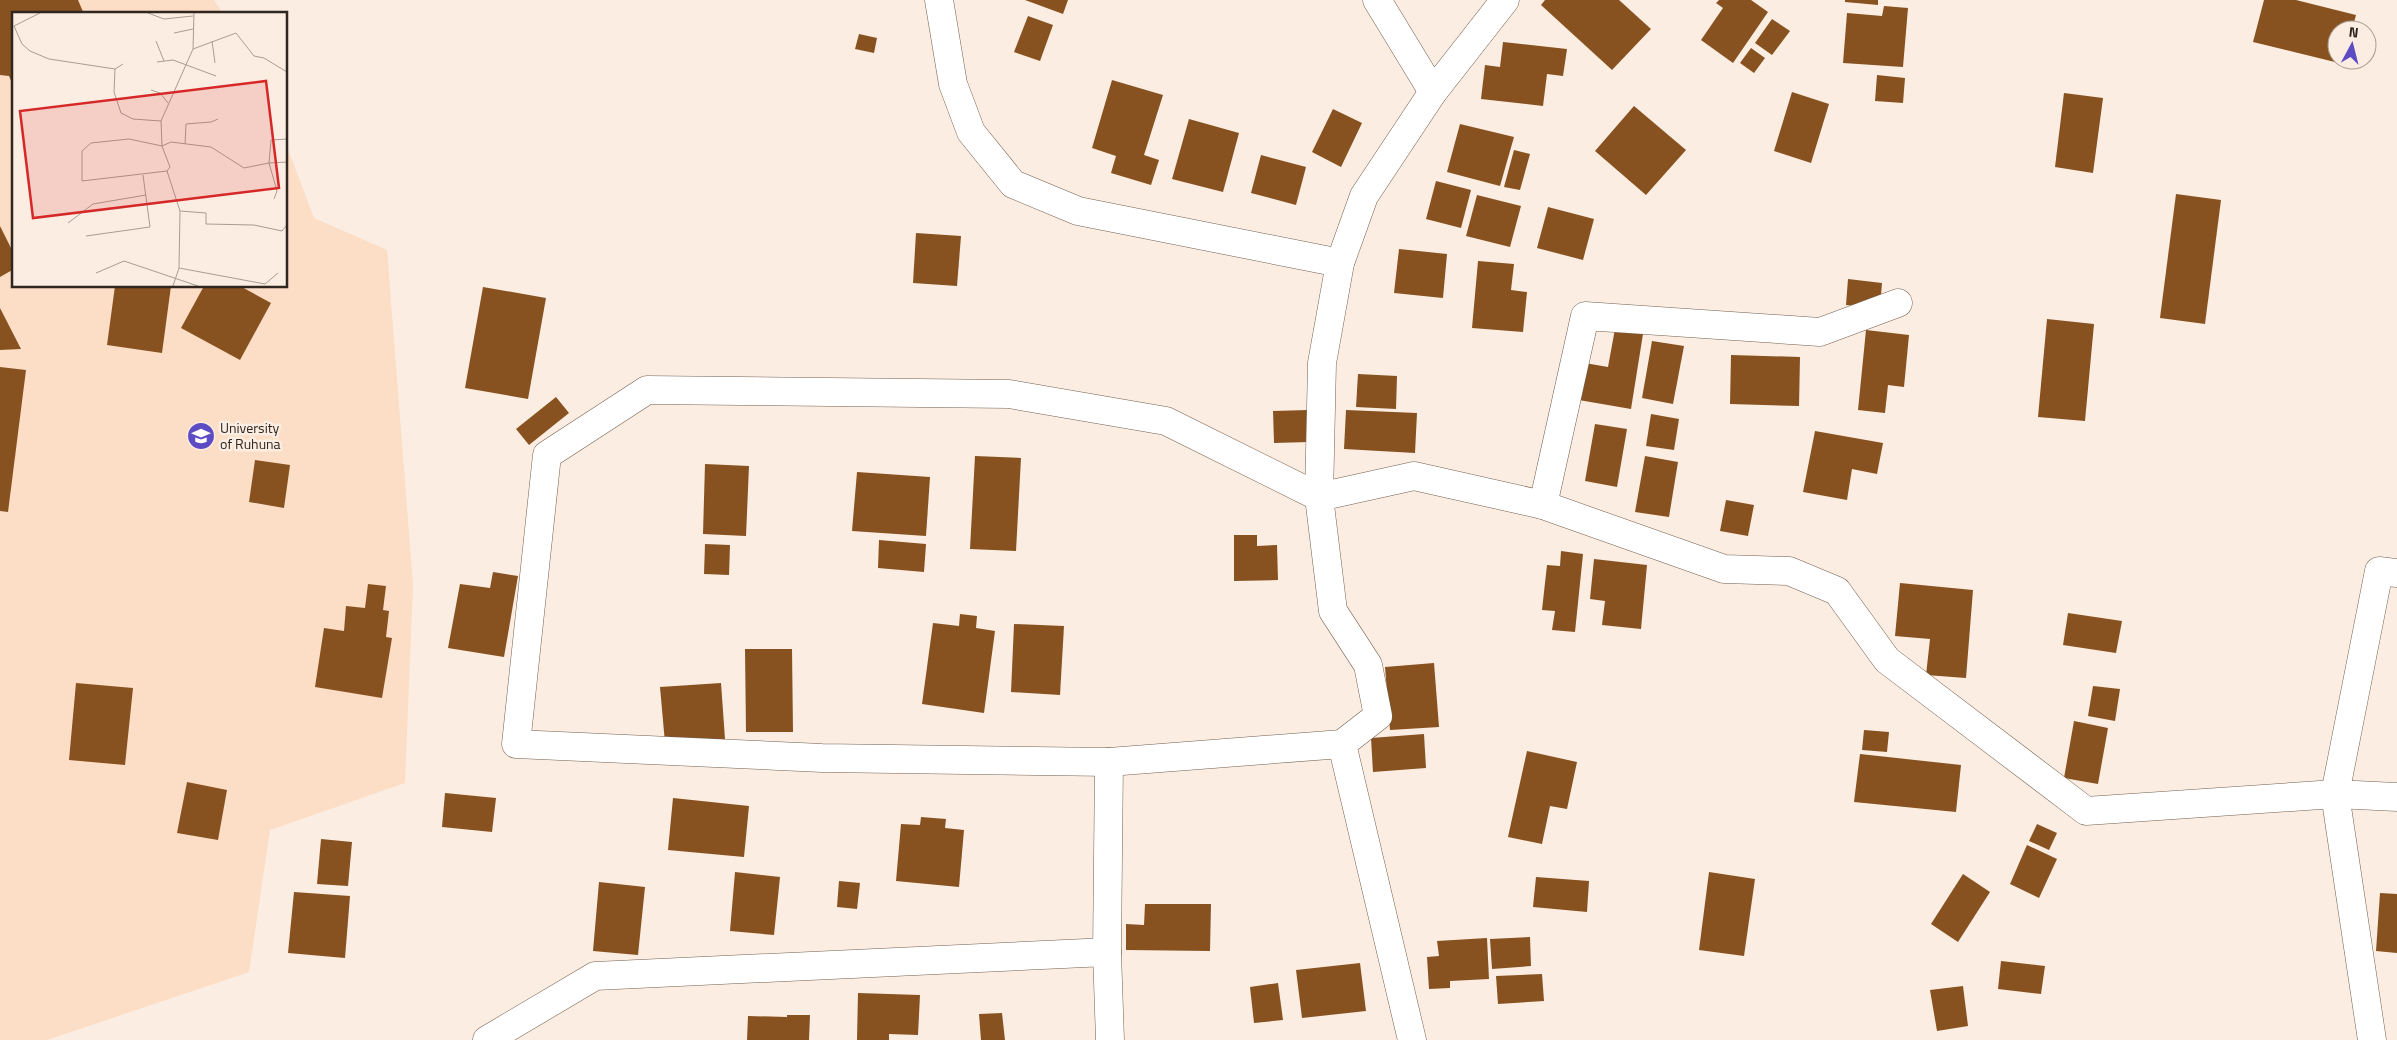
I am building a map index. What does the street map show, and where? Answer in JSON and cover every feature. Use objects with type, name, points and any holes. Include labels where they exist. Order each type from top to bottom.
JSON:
[{"type":"street","points":[[939,0],[953,84],[971,132],[1013,184],[1078,212],[1340,263]]},
{"type":"street","points":[[1377,0],[1433,92]]},
{"type":"street","points":[[1505,0],[1433,92],[1364,196],[1340,263],[1322,363],[1319,497],[1334,611],[1368,665],[1378,716],[1342,744],[1109,762],[822,758],[516,744],[547,455],[647,390],[1009,394],[1166,421],[1319,497],[1414,476],[1543,505],[1724,570],[1789,571],[1837,591],[1887,660],[2086,811],[2335,794],[2397,797]]},
{"type":"street","points":[[1543,505],[1585,316],[1820,332],[1898,303]]},
{"type":"street","points":[[2372,1040],[2335,794],[2379,572],[2397,573]]},
{"type":"street","points":[[1342,744],[1412,1040]]},
{"type":"street","points":[[1109,762],[1107,952],[1110,1040]]},
{"type":"street","points":[[487,1040],[595,976],[1107,952]]},
{"type":"shaded area","name":"University of Ruhuna","points":[[0,0],[214,0],[222,12],[12,12],[12,288],[288,288],[288,149],[314,218],[387,250],[413,585],[405,783],[270,830],[249,972],[47,1040],[0,1040]]},
{"type":"building","points":[[0,0],[78,0],[83,12],[12,12],[12,83],[9,76],[0,75]]},
{"type":"building","points":[[1025,0],[1068,0],[1063,14]]},
{"type":"building","points":[[1545,0],[1619,0],[1651,29],[1612,70],[1541,5]]},
{"type":"building","points":[[1719,0],[1751,0],[1768,12],[1733,63],[1701,40],[1723,8],[1716,3]]},
{"type":"building","points":[[1845,0],[1878,0],[1878,5],[1845,2]]},
{"type":"building","points":[[2264,0],[2296,0],[2356,15],[2355,20],[2327,20],[2327,60],[2253,42]]},
{"type":"building","points":[[1884,6],[1908,8],[1903,67],[1843,63],[1847,13],[1882,16]]},
{"type":"building","points":[[1028,16],[1053,25],[1040,61],[1014,52]]},
{"type":"building","points":[[1772,19],[1790,31],[1772,55],[1755,43]]},
{"type":"building","points":[[859,34],[877,38],[874,53],[855,49]]},
{"type":"building","points":[[1503,42],[1567,49],[1563,76],[1547,74],[1543,106],[1481,99],[1485,65],[1500,67]]},
{"type":"building","points":[[1751,48],[1765,58],[1754,73],[1740,63]]},
{"type":"building","points":[[1877,75],[1905,78],[1903,103],[1875,101]]},
{"type":"building","points":[[1112,80],[1163,95],[1144,155],[1159,160],[1151,185],[1111,173],[1116,156],[1092,148]]},
{"type":"building","points":[[1792,92],[1829,104],[1811,163],[1774,151]]},
{"type":"building","points":[[2064,93],[2103,98],[2093,173],[2055,167]]},
{"type":"building","points":[[1634,106],[1686,150],[1646,195],[1595,151]]},
{"type":"building","points":[[1333,109],[1362,123],[1341,167],[1312,152]]},
{"type":"building","points":[[1189,119],[1239,133],[1223,192],[1172,179]]},
{"type":"building","points":[[1460,124],[1514,137],[1500,186],[1447,172]]},
{"type":"building","points":[[1514,150],[1530,154],[1520,190],[1504,187]]},
{"type":"building","points":[[1261,155],[1306,167],[1296,205],[1251,193]]},
{"type":"building","points":[[1436,181],[1471,190],[1461,228],[1426,219]]},
{"type":"building","points":[[2176,194],[2221,200],[2205,324],[2160,318]]},
{"type":"building","points":[[1477,195],[1521,206],[1510,247],[1466,236]]},
{"type":"building","points":[[1548,207],[1594,219],[1583,260],[1537,248]]},
{"type":"building","points":[[0,226],[12,250],[12,270],[0,277]]},
{"type":"building","points":[[916,233],[961,236],[957,286],[913,283]]},
{"type":"building","points":[[1399,249],[1447,254],[1443,298],[1394,293]]},
{"type":"building","points":[[1478,261],[1514,264],[1511,290],[1527,292],[1523,332],[1472,328]]},
{"type":"building","points":[[1848,279],[1882,283],[1880,308],[1846,305]]},
{"type":"building","points":[[483,287],[546,298],[528,399],[465,388]]},
{"type":"building","points":[[115,288],[171,288],[162,353],[107,345]]},
{"type":"building","points":[[203,288],[244,288],[271,303],[240,360],[181,328]]},
{"type":"building","points":[[0,308],[21,349],[0,350]]},
{"type":"building","points":[[2047,319],[2094,324],[2085,421],[2038,417]]},
{"type":"building","points":[[1615,329],[1643,334],[1631,409],[1573,399],[1579,362],[1608,367]]},
{"type":"building","points":[[1866,330],[1909,335],[1904,387],[1888,385],[1885,413],[1858,410]]},
{"type":"building","points":[[1652,341],[1684,346],[1673,404],[1642,398]]},
{"type":"building","points":[[1731,355],[1800,357],[1799,406],[1730,404]]},
{"type":"building","points":[[0,367],[26,370],[8,512],[0,511]]},
{"type":"building","points":[[1358,374],[1397,376],[1396,409],[1356,407]]},
{"type":"building","points":[[556,397],[569,413],[529,445],[516,429]]},
{"type":"building","points":[[1308,410],[1309,442],[1274,443],[1273,411]]},
{"type":"building","points":[[1346,410],[1417,413],[1415,453],[1344,449]]},
{"type":"building","points":[[1651,414],[1679,419],[1674,450],[1646,446]]},
{"type":"building","points":[[1595,424],[1627,429],[1617,487],[1585,481]]},
{"type":"building","points":[[1815,431],[1883,443],[1877,474],[1852,469],[1847,500],[1803,492]]},
{"type":"building","points":[[975,456],[1021,458],[1016,551],[970,549]]},
{"type":"building","points":[[1645,456],[1678,462],[1669,517],[1635,512]]},
{"type":"building","points":[[255,460],[290,465],[284,508],[249,502]]},
{"type":"building","points":[[705,464],[749,466],[746,536],[703,534]]},
{"type":"building","points":[[857,472],[930,477],[926,536],[852,531]]},
{"type":"building","points":[[1726,500],[1754,505],[1748,536],[1720,531]]},
{"type":"building","points":[[1234,535],[1257,535],[1257,546],[1277,545],[1278,580],[1234,581]]},
{"type":"building","points":[[879,540],[926,544],[924,572],[878,568]]},
{"type":"building","points":[[705,544],[730,545],[729,575],[704,574]]},
{"type":"building","points":[[1561,551],[1583,554],[1575,632],[1552,630],[1555,611],[1542,610],[1547,565],[1560,566]]},
{"type":"building","points":[[1594,559],[1647,565],[1641,629],[1602,625],[1605,601],[1590,599]]},
{"type":"building","points":[[493,572],[518,576],[504,657],[448,648],[460,584],[490,588]]},
{"type":"building","points":[[1900,583],[1973,590],[1966,678],[1926,675],[1930,639],[1895,636]]},
{"type":"building","points":[[368,584],[386,586],[383,610],[389,611],[386,637],[392,638],[382,698],[315,687],[324,628],[344,631],[346,606],[365,608]]},
{"type":"building","points":[[2068,613],[2122,621],[2116,653],[2063,645]]},
{"type":"building","points":[[960,614],[977,616],[976,628],[995,631],[984,713],[922,704],[933,623],[959,626]]},
{"type":"building","points":[[1014,624],[1064,626],[1060,695],[1011,692]]},
{"type":"building","points":[[745,649],[792,649],[793,732],[746,732]]},
{"type":"building","points":[[1434,663],[1439,727],[1390,730],[1385,667]]},
{"type":"building","points":[[76,683],[133,688],[125,765],[69,760]]},
{"type":"building","points":[[721,683],[725,739],[665,743],[660,687]]},
{"type":"building","points":[[2093,686],[2120,689],[2115,721],[2088,716]]},
{"type":"building","points":[[2074,721],[2108,728],[2098,784],[2064,778]]},
{"type":"building","points":[[1864,730],[1889,732],[1887,752],[1862,750]]},
{"type":"building","points":[[1424,734],[1426,768],[1373,772],[1371,738]]},
{"type":"building","points":[[1527,751],[1577,762],[1567,809],[1550,806],[1542,844],[1508,837]]},
{"type":"building","points":[[1860,754],[1961,765],[1956,812],[1854,802]]},
{"type":"building","points":[[187,782],[227,790],[218,840],[177,833]]},
{"type":"building","points":[[445,793],[496,798],[492,832],[442,827]]},
{"type":"building","points":[[673,798],[749,806],[744,857],[668,850]]},
{"type":"building","points":[[921,817],[946,819],[945,828],[964,830],[959,887],[896,881],[901,824],[920,825]]},
{"type":"building","points":[[2037,824],[2057,833],[2049,850],[2029,841]]},
{"type":"building","points":[[321,839],[352,842],[348,886],[317,884]]},
{"type":"building","points":[[2027,845],[2057,859],[2039,898],[2010,884]]},
{"type":"building","points":[[735,872],[780,877],[774,935],[730,931]]},
{"type":"building","points":[[1709,872],[1755,879],[1744,956],[1699,950]]},
{"type":"building","points":[[1963,874],[1990,892],[1958,942],[1931,924]]},
{"type":"building","points":[[1536,877],[1589,881],[1587,912],[1533,907]]},
{"type":"building","points":[[839,881],[860,883],[857,909],[837,907]]},
{"type":"building","points":[[599,882],[645,887],[638,955],[593,951]]},
{"type":"building","points":[[294,892],[350,896],[345,958],[288,953]]},
{"type":"building","points":[[2380,893],[2397,894],[2397,953],[2376,951]]},
{"type":"building","points":[[1145,904],[1211,904],[1210,951],[1126,950],[1126,924],[1144,925]]},
{"type":"building","points":[[1530,937],[1531,966],[1492,969],[1490,939]]},
{"type":"building","points":[[1487,938],[1489,979],[1450,981],[1450,988],[1429,989],[1427,957],[1439,956],[1437,941]]},
{"type":"building","points":[[2001,961],[2045,966],[2041,994],[1998,989]]},
{"type":"building","points":[[1360,963],[1366,1011],[1302,1018],[1296,970]]},
{"type":"building","points":[[1542,974],[1544,1001],[1498,1004],[1496,976]]},
{"type":"building","points":[[1278,983],[1283,1020],[1254,1023],[1250,987]]},
{"type":"building","points":[[1963,986],[1968,1026],[1937,1031],[1930,990]]},
{"type":"building","points":[[858,993],[920,995],[918,1035],[889,1034],[889,1040],[857,1040]]},
{"type":"building","points":[[1002,1013],[1005,1040],[981,1040],[979,1014]]},
{"type":"building","points":[[787,1015],[810,1015],[809,1040],[747,1040],[748,1016],[787,1017]]},
{"type":"place","name":"University of Ruhuna","points":[[201,436]]}]
